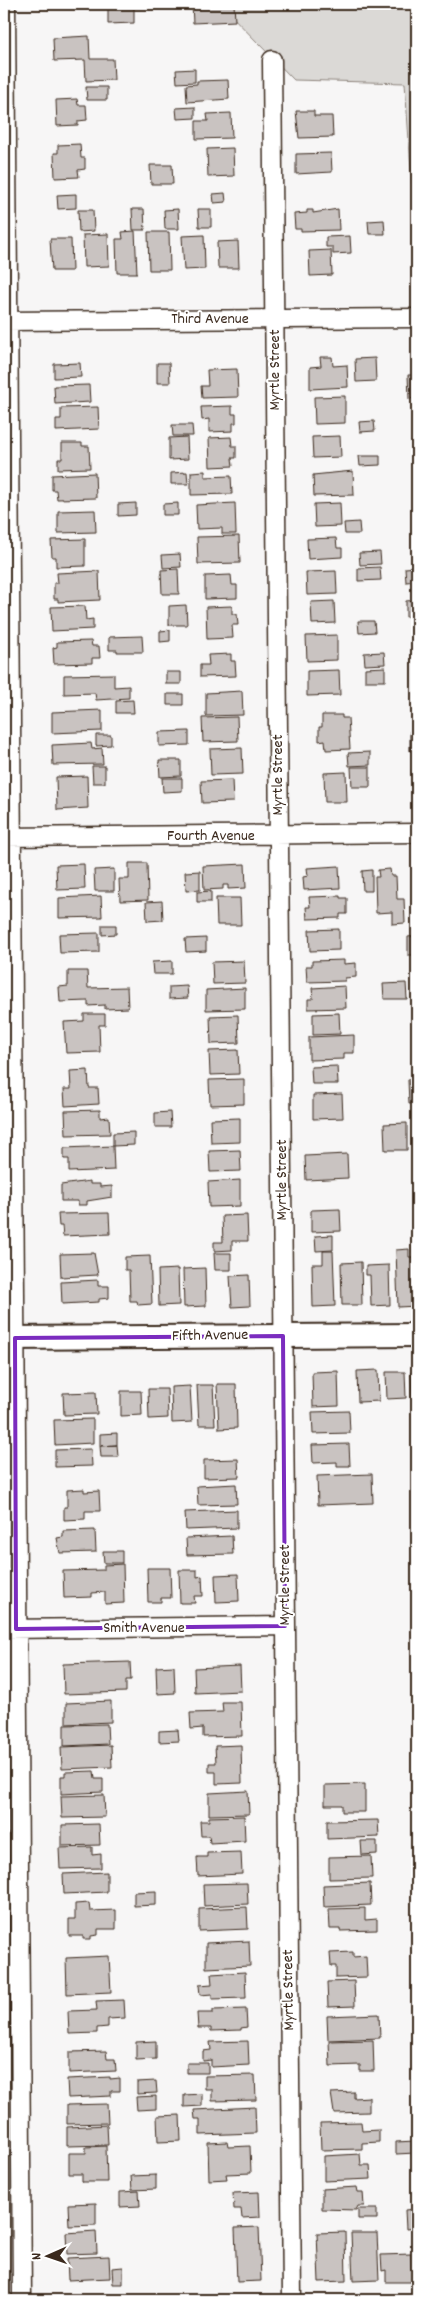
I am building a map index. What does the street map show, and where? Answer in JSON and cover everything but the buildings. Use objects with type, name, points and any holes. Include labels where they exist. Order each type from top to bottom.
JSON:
[{"type":"street","points":[[6,4],[10,1629],[22,2300]]},
{"type":"street","name":"Myrtle Street","points":[[272,60],[292,2300]]},
{"type":"street","name":"Third Avenue","points":[[6,321],[417,318]]},
{"type":"street","name":"Fourth Avenue","points":[[7,837],[279,836],[417,833]]},
{"type":"street","name":"Fifth Avenue","points":[[9,1338],[417,1335]]},
{"type":"street","name":"Smith Avenue","points":[[10,1629],[285,1626]]},
{"type":"highlighted area","points":[[283,1336],[285,1626],[16,1629],[15,1338]]},
{"type":"shaded area","points":[[187,4],[417,4],[417,186],[412,184],[405,83],[294,80],[224,8]]}]
